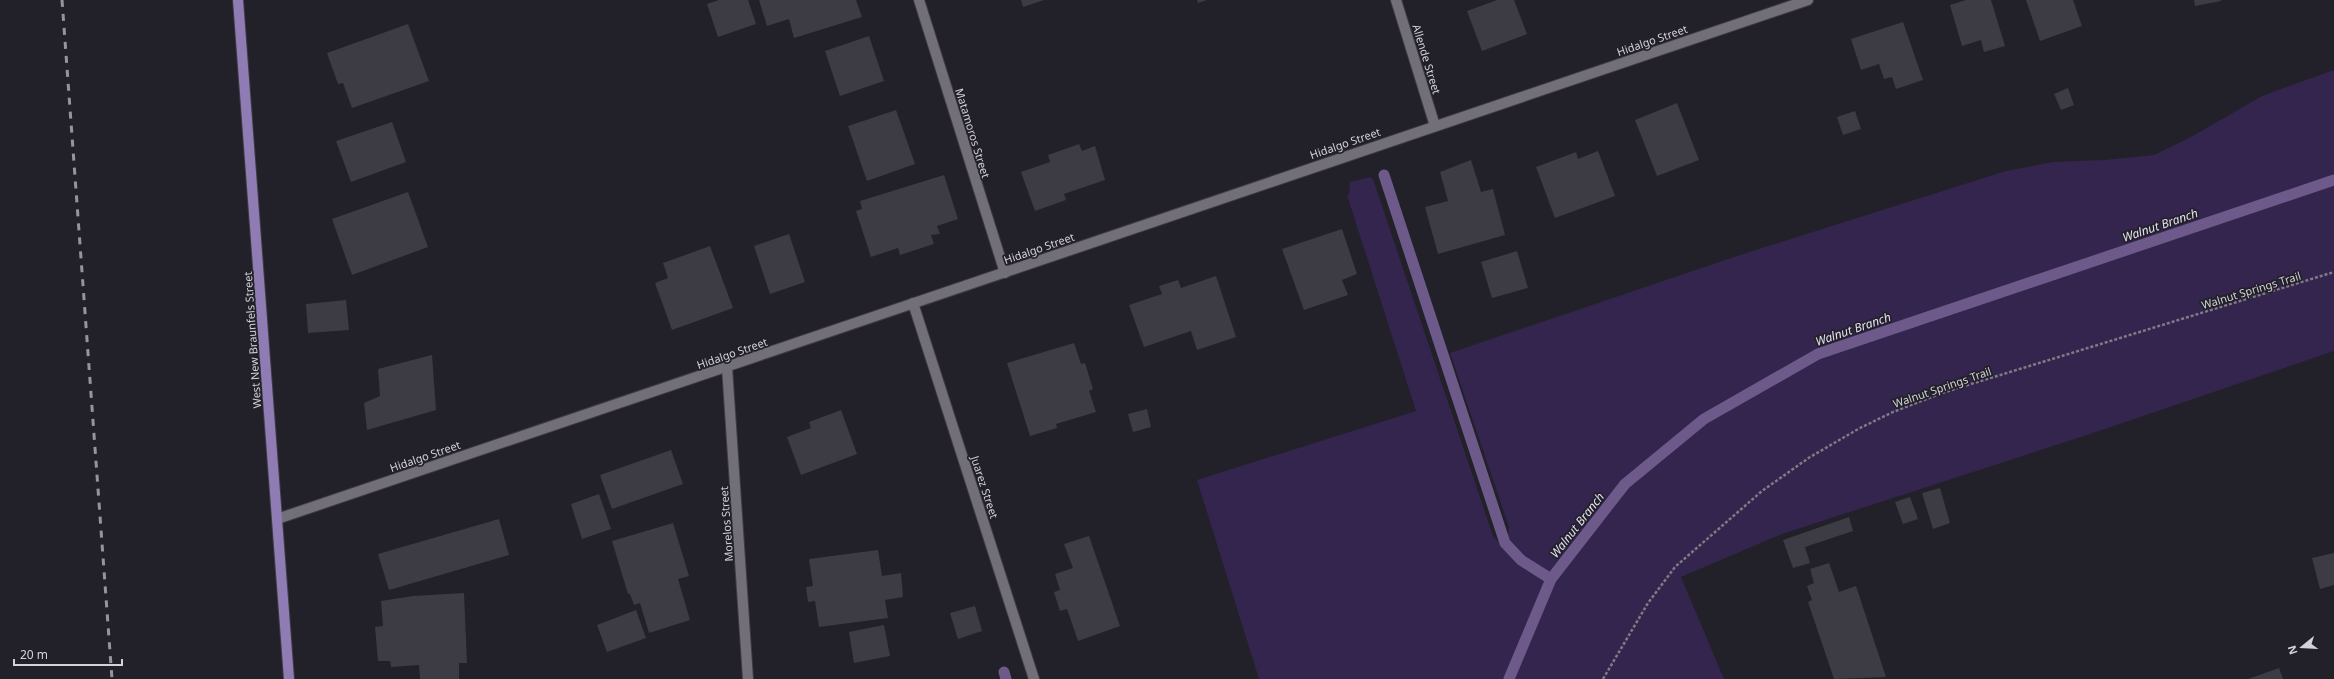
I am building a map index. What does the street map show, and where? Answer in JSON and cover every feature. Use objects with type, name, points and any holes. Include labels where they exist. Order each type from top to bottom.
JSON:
[{"type":"main road","name":"West New Braunfels Street","points":[[238,0],[289,679]]},
{"type":"street","name":"Matamoros Street","points":[[919,0],[1004,273]]},
{"type":"street","name":"Allende Street","points":[[1396,0],[1435,126]]},
{"type":"street","name":"Hidalgo Street","points":[[277,519],[1808,0]]},
{"type":"street","name":"Juarez Street","points":[[913,303],[1034,679]]},
{"type":"street","name":"Morelos Street","points":[[727,367],[748,679]]},
{"type":"path","name":"Walnut Springs Trail","points":[[1604,679],[1648,604],[1675,567],[1762,492],[1810,457],[1860,428],[1893,412],[1942,393],[2334,272]]},
{"type":"shaded area","points":[[2334,70],[2334,351],[2090,434],[1782,534],[1681,577],[1724,679],[1259,679],[1197,480],[1416,411],[1347,195],[1349,195],[1350,182],[1370,177],[1373,179],[1493,536],[1501,545],[1509,532],[1509,527],[1450,353],[1740,255],[2006,171],[2053,162],[2104,160],[2154,155],[2191,137],[2262,96]]},
{"type":"building","points":[[719,0],[748,0],[756,24],[718,37],[707,4]]},
{"type":"building","points":[[759,0],[856,0],[862,17],[794,38],[789,19],[767,26]]},
{"type":"building","points":[[1021,0],[1044,0],[1023,7]]},
{"type":"building","points":[[1197,0],[1207,0],[1198,3]]},
{"type":"building","points":[[1497,0],[1514,0],[1527,34],[1482,51],[1467,11]]},
{"type":"building","points":[[1966,0],[1991,0],[2005,46],[1984,52],[1981,40],[1962,46],[1950,5]]},
{"type":"building","points":[[2026,0],[2073,0],[2082,26],[2040,41]]},
{"type":"building","points":[[2194,0],[2221,0],[2221,1],[2195,6]]},
{"type":"building","points":[[1903,22],[1923,80],[1896,89],[1892,77],[1884,79],[1879,64],[1861,70],[1851,39]]},
{"type":"building","points":[[408,24],[429,81],[352,108],[343,83],[338,84],[327,53]]},
{"type":"building","points":[[869,36],[884,81],[840,96],[825,51]]},
{"type":"building","points":[[2068,88],[2074,105],[2061,110],[2054,94]]},
{"type":"building","points":[[1677,103],[1699,160],[1657,176],[1635,120]]},
{"type":"building","points":[[896,110],[915,164],[867,181],[848,126]]},
{"type":"building","points":[[1855,111],[1861,129],[1843,135],[1837,117]]},
{"type":"building","points":[[392,122],[406,162],[351,182],[336,141]]},
{"type":"building","points":[[1079,144],[1082,151],[1095,146],[1105,180],[1064,194],[1066,200],[1035,211],[1021,172],[1050,162],[1048,155]]},
{"type":"building","points":[[1598,151],[1615,196],[1555,218],[1536,167],[1576,152],[1578,159]]},
{"type":"building","points":[[1471,160],[1481,192],[1493,189],[1505,235],[1438,254],[1425,207],[1448,201],[1440,172]]},
{"type":"building","points":[[944,175],[958,219],[937,226],[940,234],[931,235],[934,244],[900,255],[898,248],[871,257],[856,211],[862,209],[860,201]]},
{"type":"building","points":[[408,192],[428,247],[352,275],[332,219]]},
{"type":"building","points":[[1342,229],[1357,274],[1342,280],[1348,295],[1304,310],[1282,249]]},
{"type":"building","points":[[789,234],[805,282],[770,294],[754,246]]},
{"type":"building","points":[[710,246],[733,308],[672,330],[655,283],[668,278],[663,263]]},
{"type":"building","points":[[1517,251],[1528,288],[1492,298],[1481,262]]},
{"type":"building","points":[[1216,276],[1236,337],[1197,350],[1191,331],[1144,347],[1129,305],[1162,294],[1159,286],[1178,280],[1181,288]]},
{"type":"building","points":[[346,300],[349,330],[308,333],[306,304]]},
{"type":"building","points":[[1074,343],[1081,364],[1085,363],[1093,389],[1089,391],[1096,412],[1056,424],[1057,428],[1030,436],[1007,363]]},
{"type":"building","points":[[432,355],[436,410],[367,430],[364,403],[380,396],[378,369]]},
{"type":"building","points":[[1147,409],[1151,427],[1133,432],[1128,414]]},
{"type":"building","points":[[841,410],[857,454],[801,475],[787,437],[811,428],[809,422]]},
{"type":"building","points":[[671,450],[683,484],[612,509],[600,475]]},
{"type":"building","points":[[1940,488],[1950,523],[1933,529],[1922,493]]},
{"type":"building","points":[[599,494],[611,529],[582,539],[571,504]]},
{"type":"building","points":[[1910,497],[1918,519],[1903,524],[1895,502]]},
{"type":"building","points":[[1849,517],[1853,531],[1805,547],[1810,563],[1793,568],[1783,540]]},
{"type":"building","points":[[499,519],[509,555],[389,590],[378,554]]},
{"type":"building","points":[[673,523],[689,576],[678,579],[690,620],[649,633],[640,603],[634,605],[630,594],[628,594],[612,541]]},
{"type":"building","points":[[1089,536],[1120,626],[1078,641],[1067,609],[1060,611],[1054,592],[1060,590],[1055,574],[1073,568],[1064,544]]},
{"type":"building","points":[[878,550],[882,576],[901,573],[903,597],[885,600],[888,618],[819,627],[815,601],[808,602],[806,587],[813,586],[809,559]]},
{"type":"building","points":[[2334,553],[2334,585],[2320,589],[2312,558]]},
{"type":"building","points":[[1829,563],[1839,592],[1856,586],[1886,677],[1834,679],[1808,602],[1812,600],[1807,586],[1814,583],[1810,569]]},
{"type":"building","points":[[464,593],[467,663],[459,663],[459,679],[420,679],[419,665],[391,667],[390,661],[378,661],[375,627],[383,626],[381,601],[413,596]]},
{"type":"building","points":[[975,606],[982,631],[958,639],[950,613]]},
{"type":"building","points":[[636,610],[646,638],[607,652],[597,625]]},
{"type":"building","points":[[884,625],[890,656],[854,663],[849,632]]},
{"type":"building","points":[[2279,668],[2283,679],[2248,679]]},
{"type":"waterway","points":[[1384,175],[1505,543],[1521,560],[1551,579]]},
{"type":"waterway","name":"Walnut Branch","points":[[1509,679],[1551,579],[1625,484],[1704,419],[1818,354],[2334,180]]},
{"type":"waterway","points":[[1004,672],[1006,679]]},
{"type":"railway","points":[[62,0],[112,679]]}]
